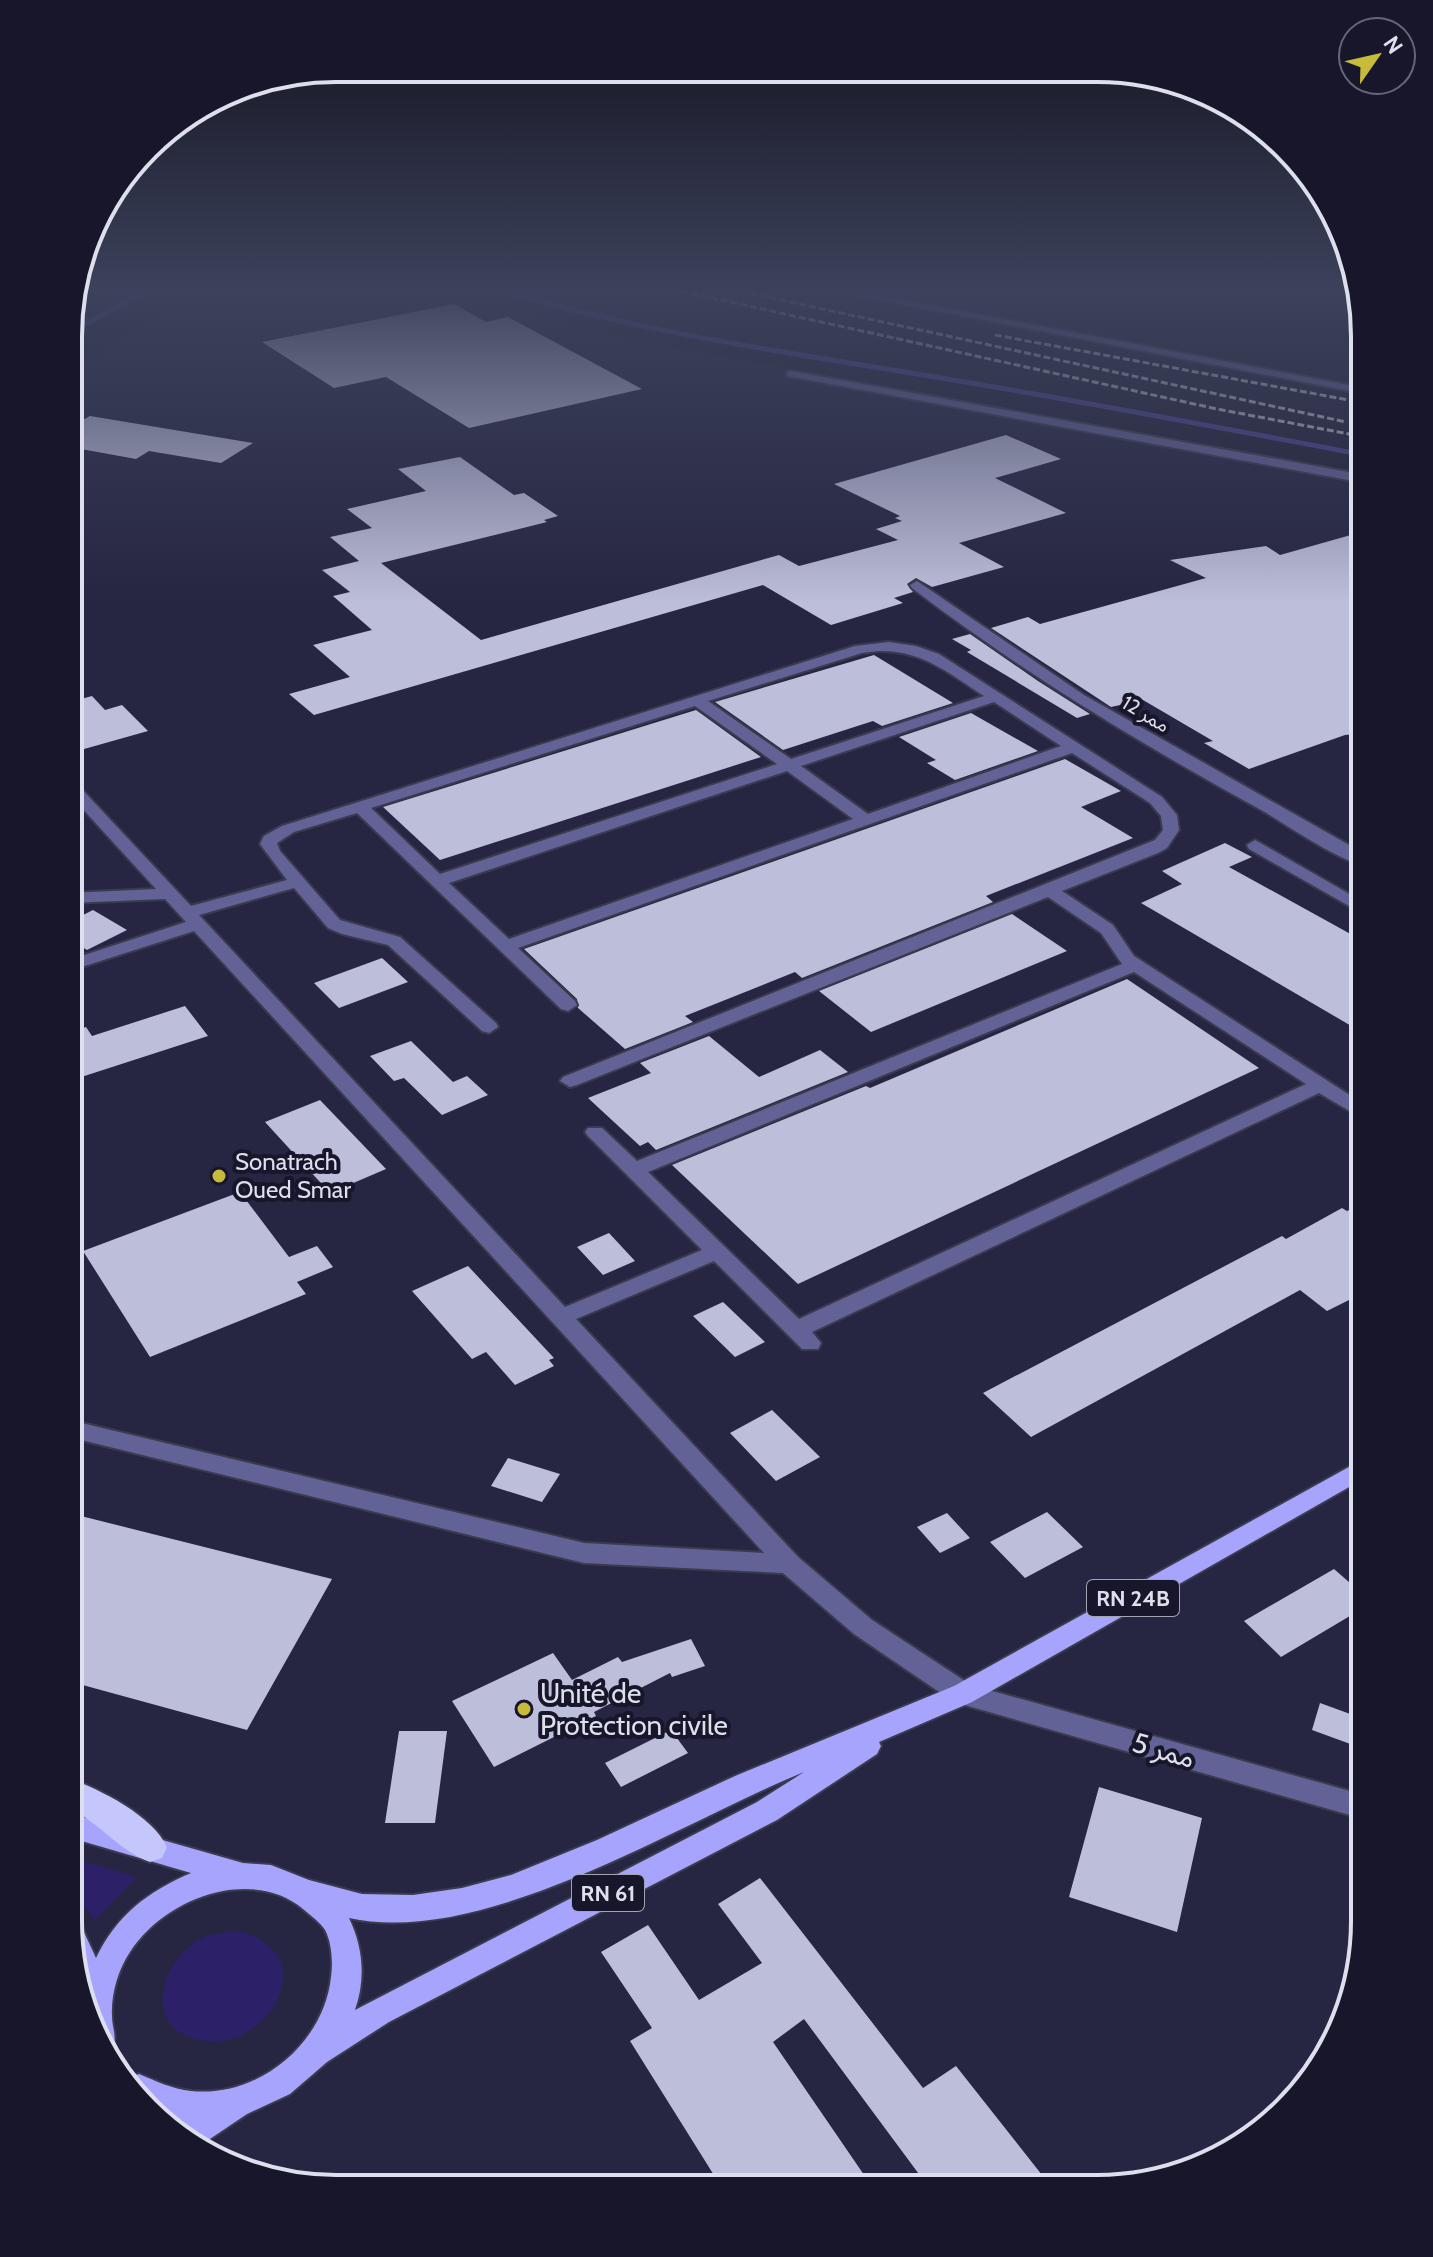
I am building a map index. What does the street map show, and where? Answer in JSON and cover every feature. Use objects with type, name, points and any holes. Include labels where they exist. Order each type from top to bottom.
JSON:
[{"type":"highway","points":[[82,1798],[99,1806],[150,1847]]},
{"type":"main road","name":"RN 24B","points":[[900,1724],[963,1694],[1350,1475]]},
{"type":"main road","name":"RN 61","points":[[310,1893],[361,1907],[418,1907],[481,1896],[535,1879],[745,1784],[900,1724]]},
{"type":"main road","name":"RN 61","points":[[312,2056],[378,2012],[767,1811],[900,1724]]},
{"type":"main road","points":[[82,1829],[239,1874],[277,1878],[310,1893],[334,1918],[347,1949],[348,1986],[335,2024],[312,2056],[281,2083],[243,2101],[194,2132]]},
{"type":"main road","points":[[97,2009],[97,1994],[108,1959],[131,1925],[163,1899],[200,1881],[239,1874]]},
{"type":"main road","points":[[88,1974],[97,1994]]},
{"type":"main road","points":[[150,2095],[165,2102],[203,2107],[243,2101]]},
{"type":"lane","points":[[891,392],[1351,476]]},
{"type":"lane","name":"ممر 12","points":[[917,585],[993,643],[1192,765],[1351,853]]},
{"type":"lane","points":[[489,1027],[394,941],[347,931],[334,924],[270,849],[270,840],[280,831],[860,649],[882,646],[926,653],[1156,800],[1169,815],[1171,830],[1161,844],[1152,849],[570,1081]]},
{"type":"lane","points":[[437,881],[996,697]]},
{"type":"lane","points":[[698,701],[866,820]]},
{"type":"lane","points":[[506,946],[1073,747]]},
{"type":"lane","name":"ممر 5","points":[[82,799],[789,1564],[863,1627],[963,1694],[1350,1803]]},
{"type":"lane","points":[[359,806],[568,1005]]},
{"type":"lane","points":[[1255,845],[1351,902]]},
{"type":"lane","points":[[82,959],[298,882]]},
{"type":"lane","points":[[1049,890],[1107,929],[1122,955],[1135,965],[1351,1105]]},
{"type":"lane","points":[[82,891],[95,895]]},
{"type":"lane","points":[[82,896],[169,894]]},
{"type":"lane","points":[[634,1170],[1135,965]]},
{"type":"lane","points":[[595,1132],[803,1337],[1320,1085]]},
{"type":"lane","points":[[561,1317],[717,1252]]},
{"type":"lane","points":[[82,1432],[584,1553],[789,1564]]},
{"type":"shaded area","points":[[82,392],[918,392],[1351,472],[1350,1938],[1338,2003],[1317,2048],[1299,2076],[1252,2123],[1194,2156],[1147,2170],[1097,2175],[336,2175],[303,2173],[239,2156],[181,2123],[134,2076],[101,2018],[84,1954]]},
{"type":"shaded area","points":[[82,1861],[137,1877],[95,1920],[82,1904]]},
{"type":"shaded area","points":[[238,1931],[266,1943],[280,1961],[283,1982],[276,2003],[260,2022],[239,2036],[214,2041],[187,2036],[173,2027],[165,2015],[164,1986],[170,1971],[190,1946],[202,1938]]},
{"type":"building","points":[[411,392],[627,392],[469,428]]},
{"type":"building","points":[[90,416],[253,443],[221,463],[149,451],[136,459],[82,449],[82,420]]},
{"type":"building","points":[[1006,435],[1061,459],[995,478],[1066,513],[959,543],[1004,567],[932,587],[916,578],[907,584],[913,592],[894,598],[903,603],[831,625],[763,585],[314,715],[289,694],[350,677],[313,645],[372,630],[333,596],[350,592],[322,570],[359,561],[330,537],[372,528],[347,509],[426,491],[398,469],[460,457],[514,495],[524,493],[558,516],[544,520],[547,522],[381,563],[481,640],[779,555],[799,566],[898,540],[876,529],[902,521],[895,518],[900,516],[834,484]]},
{"type":"building","points":[[1351,535],[1351,734],[1249,769],[1204,743],[1213,741],[1143,700],[1111,707],[991,628],[1028,617],[1040,624],[1206,578],[1170,560],[1266,546],[1280,555]]},
{"type":"building","points":[[970,634],[1090,714],[1077,718],[967,652],[971,650],[952,639]]},
{"type":"building","points":[[874,655],[953,703],[882,726],[873,721],[783,750],[715,702]]},
{"type":"building","points":[[92,696],[105,710],[122,705],[148,731],[82,750],[82,699]]},
{"type":"building","points":[[696,710],[761,757],[440,860],[383,807]]},
{"type":"building","points":[[971,713],[1038,751],[955,780],[927,763],[936,760],[899,737]]},
{"type":"building","points":[[1065,759],[1121,791],[1081,807],[1133,838],[986,896],[993,902],[802,978],[795,972],[685,1016],[693,1022],[625,1049],[578,1008],[577,999],[524,949]]},
{"type":"building","points":[[1225,843],[1252,857],[1229,867],[1351,934],[1351,1026],[1141,903],[1182,884],[1162,871]]},
{"type":"building","points":[[93,910],[127,930],[87,950],[82,947],[82,916]]},
{"type":"building","points":[[1012,914],[1067,951],[871,1032],[819,991]]},
{"type":"building","points":[[382,958],[408,982],[339,1008],[314,983]]},
{"type":"building","points":[[1127,979],[1259,1068],[798,1284],[672,1165],[866,1086],[870,1088]]},
{"type":"building","points":[[185,1006],[208,1036],[82,1077],[82,1028],[86,1027],[92,1036]]},
{"type":"building","points":[[709,1036],[759,1077],[820,1050],[848,1072],[656,1150],[648,1142],[640,1146],[588,1098],[651,1073],[640,1063]]},
{"type":"building","points":[[411,1041],[453,1082],[467,1076],[488,1095],[442,1115],[404,1078],[394,1081],[370,1056]]},
{"type":"building","points":[[320,1100],[386,1169],[330,1193],[265,1122]]},
{"type":"building","points":[[240,1192],[289,1257],[317,1246],[333,1267],[297,1282],[306,1294],[150,1357],[83,1251]]},
{"type":"building","points":[[1342,1208],[1350,1209],[1350,1299],[1327,1311],[1300,1290],[1031,1437],[983,1393],[1282,1236],[1286,1239]]},
{"type":"building","points":[[609,1233],[635,1261],[603,1275],[577,1247]]},
{"type":"building","points":[[468,1266],[554,1358],[549,1360],[554,1366],[515,1385],[486,1352],[472,1359],[412,1291]]},
{"type":"building","points":[[723,1302],[765,1342],[735,1357],[693,1316]]},
{"type":"building","points":[[772,1410],[820,1457],[776,1481],[730,1433]]},
{"type":"building","points":[[508,1458],[560,1474],[542,1502],[491,1486]]},
{"type":"building","points":[[1047,1512],[1083,1547],[1025,1578],[990,1542]]},
{"type":"building","points":[[947,1513],[970,1538],[940,1553],[917,1527]]},
{"type":"building","points":[[82,1516],[332,1579],[247,1730],[82,1685]]},
{"type":"building","points":[[1334,1569],[1350,1583],[1350,1616],[1281,1657],[1244,1621]]},
{"type":"building","name":"Unité de Protection civile","points":[[691,1639],[705,1666],[672,1677],[670,1673],[594,1712],[596,1716],[494,1767],[452,1701],[553,1653],[572,1680],[618,1657],[622,1662]]},
{"type":"building","points":[[1320,1703],[1350,1714],[1350,1744],[1312,1730]]},
{"type":"building","points":[[671,1730],[688,1753],[621,1787],[605,1763]]},
{"type":"building","points":[[399,1731],[447,1731],[435,1823],[385,1823]]},
{"type":"building","points":[[1099,1787],[1202,1818],[1177,1932],[1069,1897]]},
{"type":"building","points":[[760,1878],[923,2088],[956,2066],[1042,2175],[920,2175],[804,2019],[773,2042],[864,2175],[714,2175],[630,2041],[652,2028],[601,1952],[648,1925],[699,2000],[762,1963],[718,1904]]},
{"type":"waterway","points":[[1025,392],[1351,452]]},
{"type":"railway","points":[[1141,392],[1351,434]]},
{"type":"railway","points":[[1209,392],[1346,422]]},
{"type":"railway","points":[[1307,392],[1351,400]]},
{"type":"place","name":"Sonatrach Oued Smar","points":[[219,1176]]},
{"type":"place","name":"Unité de Protection civile","points":[[524,1709]]}]
